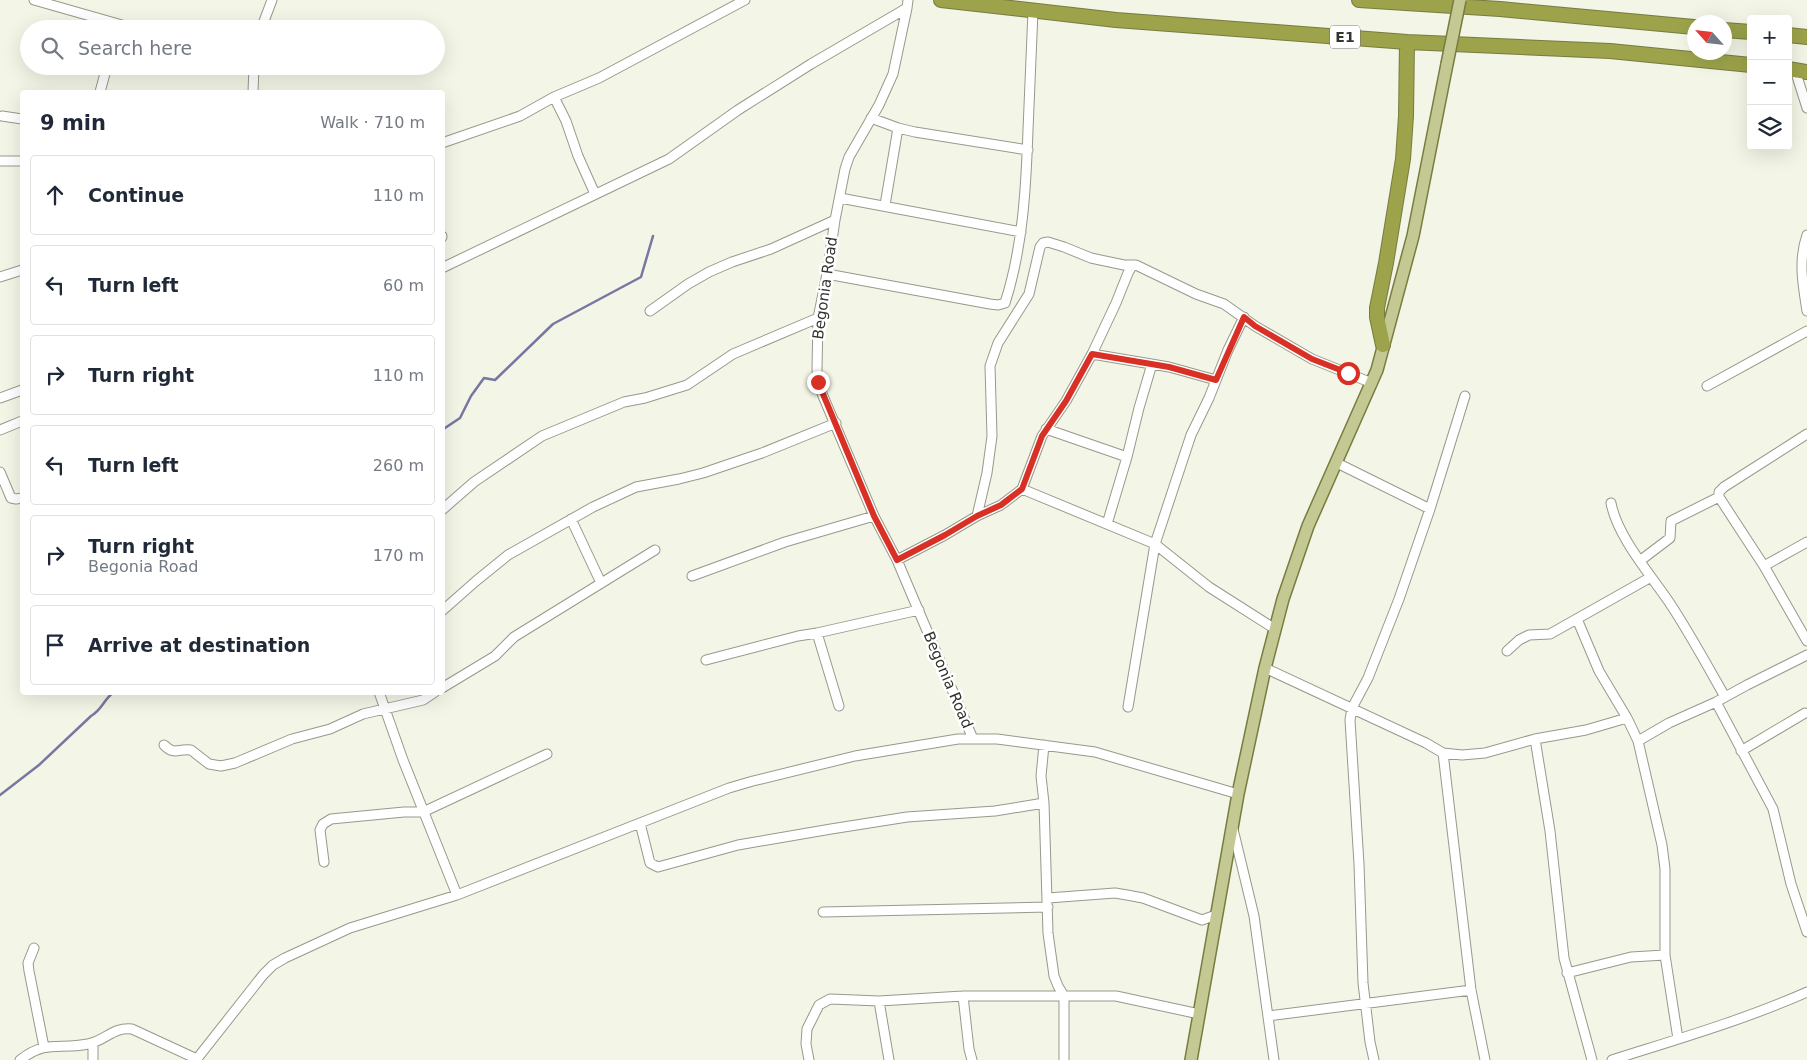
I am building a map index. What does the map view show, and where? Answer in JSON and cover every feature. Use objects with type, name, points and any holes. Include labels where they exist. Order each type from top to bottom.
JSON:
[{"type":"highway","name":"E1","points":[[941,0],[1116,20],[1407,42],[1610,51],[1747,65]]},
{"type":"highway","points":[[1359,0],[1425,2],[1687,26]]},
{"type":"highway","points":[[1732,31],[1747,32]]},
{"type":"highway","points":[[1792,36],[1807,37]]},
{"type":"highway","points":[[1383,345],[1376,317],[1403,159],[1406,116],[1407,42]]},
{"type":"main road","points":[[1191,1060],[1238,794],[1265,668],[1283,599],[1302,542],[1372,383],[1413,236],[1460,0]]},
{"type":"street","points":[[34,0],[98,20]]},
{"type":"street","points":[[265,20],[272,0]]},
{"type":"street","points":[[445,141],[520,116],[554,97],[599,78],[745,0]]},
{"type":"street","points":[[445,267],[669,159],[738,110],[907,4]]},
{"type":"street","name":"Begonia Road","points":[[907,4],[893,74],[849,157],[835,220],[828,274],[818,318],[816,342],[818,382],[874,516],[897,560],[919,610],[972,739]]},
{"type":"street","points":[[828,274],[998,305],[1005,303],[1014,277],[1021,232],[1028,150],[1033,12]]},
{"type":"street","points":[[1797,70],[1807,108]]},
{"type":"street","points":[[101,90],[105,75]]},
{"type":"street","points":[[254,75],[254,90]]},
{"type":"street","points":[[554,97],[566,121],[578,156],[595,194]]},
{"type":"street","points":[[2,116],[20,119]]},
{"type":"street","points":[[871,118],[898,128],[1028,150]]},
{"type":"street","points":[[885,205],[898,128]]},
{"type":"street","points":[[0,161],[20,161]]},
{"type":"street","points":[[840,198],[1021,232]]},
{"type":"street","points":[[650,311],[688,284],[709,272],[771,249],[835,220]]},
{"type":"street","points":[[1807,235],[1803,253],[1802,274],[1807,311]]},
{"type":"street","points":[[977,516],[987,473],[992,436],[990,366],[998,343],[1029,294],[1040,247],[1043,243],[1048,242],[1064,247],[1091,258],[1132,266],[1136,265],[1196,294],[1224,304],[1255,326],[1312,359],[1372,383]]},
{"type":"street","points":[[897,560],[1001,505],[1022,489],[1046,429],[1066,401],[1092,354],[1132,266]]},
{"type":"street","points":[[0,277],[20,271]]},
{"type":"street","points":[[1128,707],[1155,544],[1191,435],[1244,317]]},
{"type":"street","points":[[445,507],[474,482],[542,436],[624,402],[645,398],[687,385],[733,354],[818,318]]},
{"type":"street","points":[[1707,386],[1807,331]]},
{"type":"street","points":[[1092,354],[1169,367],[1216,380]]},
{"type":"street","points":[[1107,524],[1152,364]]},
{"type":"street","points":[[0,398],[20,391]]},
{"type":"street","points":[[1374,1060],[1363,983],[1359,864],[1350,728],[1352,708],[1368,678],[1396,608],[1430,510],[1465,396]]},
{"type":"street","points":[[0,430],[20,422]]},
{"type":"street","points":[[445,608],[508,555],[570,519],[636,487],[703,473],[762,453],[836,423]]},
{"type":"street","points":[[1046,429],[1127,457]]},
{"type":"street","points":[[1807,434],[1719,492],[1719,497],[1764,566],[1807,641]]},
{"type":"street","points":[[1337,462],[1430,510]]},
{"type":"street","points":[[0,472],[11,498],[20,498]]},
{"type":"street","points":[[1022,489],[1155,544],[1209,587],[1275,629]]},
{"type":"street","points":[[1640,560],[1670,538],[1671,522],[1719,497]]},
{"type":"street","points":[[1612,503],[1614,516],[1640,560],[1669,602],[1725,697]]},
{"type":"street","points":[[692,576],[785,542],[874,516]]},
{"type":"street","points":[[570,519],[601,584]]},
{"type":"street","points":[[1764,566],[1807,542]]},
{"type":"street","points":[[445,686],[495,656],[514,637],[655,550]]},
{"type":"street","points":[[1507,651],[1520,640],[1530,636],[1550,634],[1651,577]]},
{"type":"street","points":[[706,660],[798,636],[919,610]]},
{"type":"street","points":[[1577,619],[1598,671],[1627,718],[1638,742],[1662,845],[1665,869],[1665,955],[1678,1039]]},
{"type":"street","points":[[817,633],[839,706]]},
{"type":"street","points":[[1638,742],[1669,723],[1716,702],[1746,684],[1807,655]]},
{"type":"street","points":[[1265,668],[1426,743],[1443,753],[1462,756],[1485,753],[1535,739],[1586,730],[1627,718]]},
{"type":"street","points":[[380,695],[423,812],[457,895]]},
{"type":"street","points":[[164,745],[169,750],[176,752],[191,750],[209,764],[221,766],[235,763],[292,739],[330,729],[363,714],[423,700],[430,695]]},
{"type":"street","points":[[1716,702],[1773,809],[1791,884],[1807,932]]},
{"type":"street","points":[[1741,751],[1805,713]]},
{"type":"street","points":[[20,1060],[29,1053],[44,1047],[93,1043],[119,1028],[132,1029],[197,1059],[273,965],[350,928],[457,895],[753,781],[855,756],[958,738],[997,739],[1095,752],[1238,794]]},
{"type":"street","points":[[1535,739],[1550,831],[1564,958],[1592,1060]]},
{"type":"street","points":[[1044,746],[1041,776],[1044,803],[1048,933],[1053,968],[1058,986],[1064,996],[1064,1060]]},
{"type":"street","points":[[1443,753],[1471,990],[1485,1060]]},
{"type":"street","points":[[324,862],[320,830],[323,824],[331,819],[423,812],[547,754]]},
{"type":"street","points":[[640,823],[650,863],[658,867],[738,845],[831,828],[907,817],[995,811],[1044,803]]},
{"type":"street","points":[[1232,826],[1254,916],[1274,1060]]},
{"type":"street","points":[[822,912],[1048,902],[1115,893],[1143,898],[1202,920],[1216,915]]},
{"type":"street","points":[[34,948],[28,964],[44,1047]]},
{"type":"street","points":[[1567,973],[1625,958],[1665,955]]},
{"type":"street","points":[[1268,1016],[1471,990]]},
{"type":"street","points":[[1612,1060],[1678,1039],[1784,1002],[1807,992]]},
{"type":"street","points":[[963,996],[972,1060]]},
{"type":"street","points":[[809,1060],[806,1044],[807,1029],[819,1004],[830,999],[879,1000],[963,996],[1116,996],[1199,1014]]},
{"type":"street","points":[[879,1000],[889,1060]]},
{"type":"street","points":[[92,1060],[93,1043]]},
{"type":"waterway","points":[[445,428],[460,418],[471,396],[484,378],[495,380],[553,324],[641,277],[653,236]]},
{"type":"waterway","points":[[0,795],[39,765],[98,710],[110,695]]},
{"type":"route","points":[[818,382],[874,516],[897,560],[1001,505],[1022,489],[1042,436],[1066,401],[1092,354],[1169,367],[1216,380],[1244,317],[1255,326],[1312,359],[1348,373]]}]
